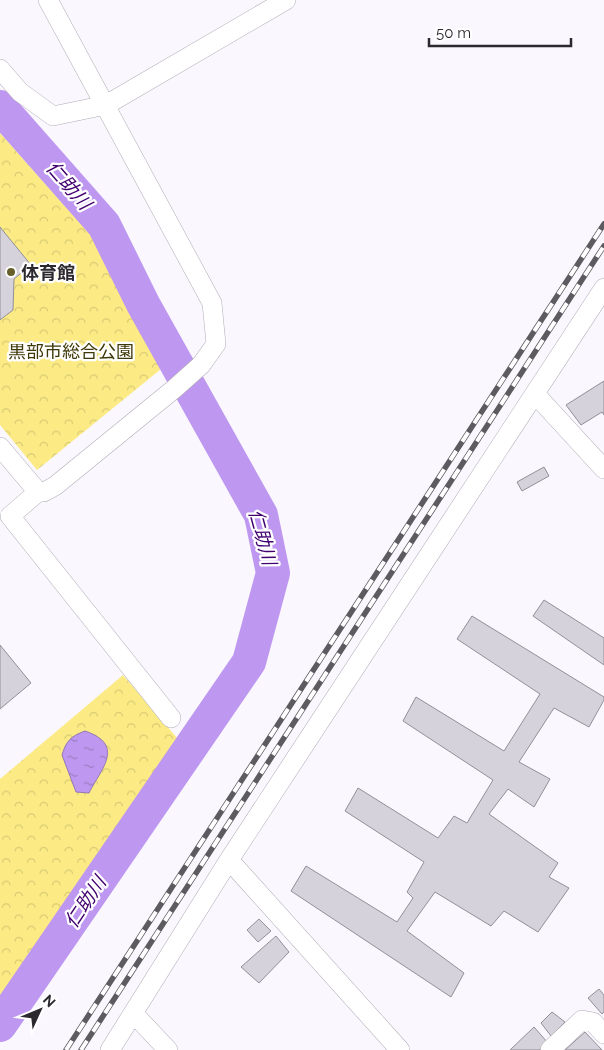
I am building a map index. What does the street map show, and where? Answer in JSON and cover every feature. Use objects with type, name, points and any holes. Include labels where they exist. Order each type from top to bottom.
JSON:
[{"type":"street","points":[[48,0],[212,303],[216,344],[201,364],[166,395],[55,486],[44,492],[38,492],[10,516],[170,718]]},
{"type":"street","points":[[0,69],[20,92],[53,116],[106,105],[286,0]]},
{"type":"street","points":[[110,1050],[229,860],[536,395],[604,288]]},
{"type":"street","points":[[536,395],[604,469]]},
{"type":"street","points":[[0,447],[38,492]]},
{"type":"street","points":[[229,860],[400,1050]]},
{"type":"street","points":[[134,1014],[168,1050]]},
{"type":"street","points":[[550,1050],[582,1020],[593,1022],[604,1034]]},
{"type":"green space","name":"黒部市総合公園","points":[[0,133],[90,234],[161,369],[37,470],[0,425]]},
{"type":"green space","points":[[123,675],[178,739],[0,1001],[0,779]]},
{"type":"water","points":[[85,731],[105,743],[107,750],[104,767],[89,793],[76,792],[62,755],[65,746],[70,740]]},
{"type":"building","name":"体育館","points":[[0,227],[31,265],[14,279],[13,310],[0,320]]},
{"type":"building","points":[[604,381],[604,415],[602,412],[581,425],[566,405]]},
{"type":"building","points":[[544,467],[549,476],[522,491],[517,482]]},
{"type":"building","points":[[544,600],[604,638],[604,665],[533,616]]},
{"type":"building","points":[[472,616],[604,697],[604,700],[589,727],[554,708],[519,762],[550,779],[534,807],[508,789],[489,814],[558,863],[549,877],[569,888],[538,932],[504,911],[491,926],[435,892],[407,931],[464,973],[451,997],[291,891],[306,866],[397,922],[413,898],[407,892],[424,862],[345,811],[358,788],[438,838],[454,816],[467,823],[493,780],[403,721],[416,697],[504,751],[540,694],[457,639]]},
{"type":"building","points":[[0,645],[31,683],[0,709]]},
{"type":"building","points":[[259,919],[271,931],[258,942],[247,930]]},
{"type":"building","points":[[276,936],[289,952],[259,983],[241,967]]},
{"type":"building","points":[[599,989],[604,995],[604,1012],[602,1014],[588,998]]},
{"type":"building","points":[[552,1012],[565,1022],[551,1036],[541,1023]]},
{"type":"building","points":[[534,1027],[548,1043],[539,1050],[510,1050]]},
{"type":"building","points":[[585,1032],[602,1050],[565,1050]]},
{"type":"waterway","name":"仁助川","points":[[0,107],[104,225],[143,304],[261,515],[273,573],[249,662],[0,1025]]},
{"type":"railway","points":[[66,1050],[604,224]]},
{"type":"railway","points":[[81,1050],[604,246]]},
{"type":"place","name":"体育館","points":[[11,272]]}]
